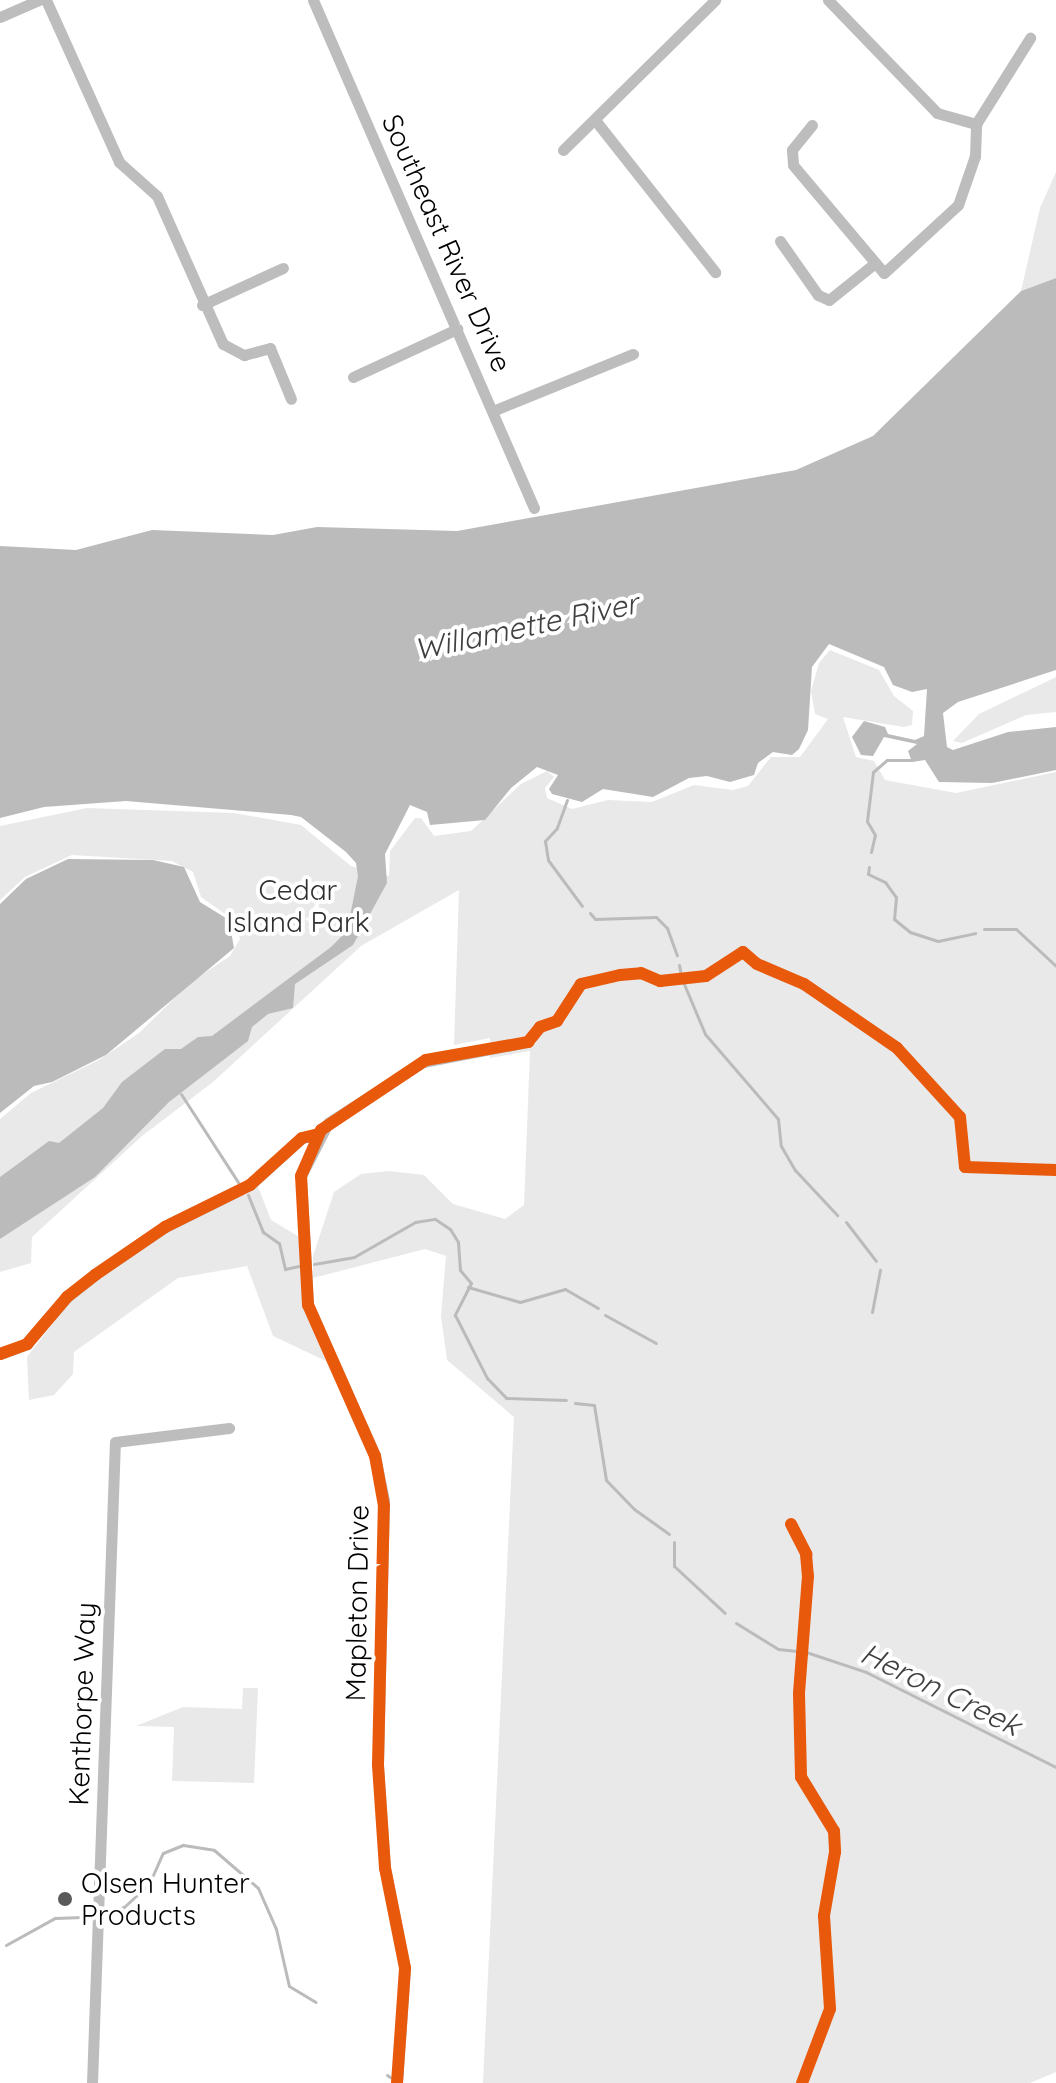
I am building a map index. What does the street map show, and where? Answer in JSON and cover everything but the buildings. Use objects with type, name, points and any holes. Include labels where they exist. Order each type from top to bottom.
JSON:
[{"type":"street","points":[[0,17],[39,0]]},
{"type":"street","points":[[46,0],[119,162],[157,196],[202,305],[230,352],[244,355],[270,348],[291,399]]},
{"type":"street","name":"Southeast River Drive","points":[[313,0],[495,410],[534,508]]},
{"type":"street","points":[[563,150],[715,0]]},
{"type":"street","points":[[828,0],[937,113],[976,124]]},
{"type":"street","points":[[812,125],[792,150],[793,165],[884,273],[958,205],[975,156],[976,124],[1030,38]]},
{"type":"street","points":[[595,120],[715,272]]},
{"type":"street","points":[[780,241],[818,295],[829,300],[875,263]]},
{"type":"street","points":[[202,305],[283,268]]},
{"type":"street","points":[[353,377],[457,329]]},
{"type":"street","points":[[495,410],[633,354]]},
{"type":"street","name":"Mapleton Drive","points":[[397,2083],[405,1968],[385,1868],[378,1764],[384,1500],[375,1456],[308,1305],[301,1176],[319,1134],[351,1107],[426,1060],[528,1042]]},
{"type":"street","points":[[0,1354],[27,1344],[67,1297],[95,1275],[165,1227],[250,1185],[302,1138],[319,1134]]},
{"type":"street","name":"Kenthorpe Way","points":[[92,2083],[115,1442],[229,1428]]},
{"type":"green space","points":[[1056,172],[1056,278],[1021,291],[1040,208]]},
{"type":"green space","name":"Cedar Island Park","points":[[830,650],[879,670],[894,696],[913,711],[912,725],[904,727],[843,717],[856,757],[874,761],[885,780],[956,793],[1056,772],[1056,2072],[1030,2083],[483,2083],[514,1417],[447,1360],[441,1316],[446,1256],[425,1249],[313,1278],[313,1256],[334,1192],[361,1174],[389,1171],[424,1175],[453,1204],[505,1219],[524,1205],[530,1051],[490,1058],[490,1038],[454,1045],[459,890],[361,946],[213,1082],[142,1136],[32,1237],[31,1263],[0,1272],[0,1119],[31,1093],[99,1060],[139,1033],[191,982],[230,956],[240,939],[235,921],[201,897],[193,872],[172,861],[72,855],[25,877],[0,900],[0,826],[87,808],[234,813],[301,825],[351,866],[389,876],[390,851],[415,818],[421,818],[434,836],[471,831],[521,784],[547,771],[554,777],[545,788],[547,798],[572,809],[608,800],[652,802],[694,785],[733,790],[748,786],[771,757],[800,757],[828,719],[815,714],[811,691],[819,663]]},
{"type":"green space","points":[[1056,677],[1056,712],[1026,715],[962,743],[953,741],[979,714]]},
{"type":"green space","points":[[257,1184],[271,1220],[301,1238],[305,1312],[326,1361],[273,1336],[247,1266],[178,1278],[74,1352],[73,1374],[54,1395],[29,1400],[27,1357],[71,1300],[171,1230]]},
{"type":"green space","points":[[243,1688],[258,1688],[254,1783],[172,1781],[174,1727],[136,1726],[183,1707],[242,1709]]},
{"type":"water","name":"Willamette River","points":[[1056,278],[1056,670],[958,702],[943,713],[947,747],[953,750],[1008,732],[1056,727],[1056,770],[992,783],[939,782],[925,760],[912,762],[908,751],[917,744],[884,737],[873,756],[861,755],[852,737],[864,721],[885,727],[888,734],[915,740],[924,736],[927,689],[912,692],[893,685],[884,667],[829,644],[812,667],[808,730],[799,749],[792,755],[773,752],[758,763],[754,775],[730,782],[707,776],[689,778],[653,797],[603,789],[582,802],[552,794],[549,789],[558,775],[537,767],[511,788],[485,820],[430,825],[427,812],[410,805],[385,854],[387,883],[353,945],[295,984],[293,1008],[268,1014],[252,1027],[248,1041],[169,1102],[95,1177],[0,1239],[0,1177],[49,1141],[59,1143],[103,1108],[122,1082],[165,1049],[181,1049],[198,1037],[212,1036],[331,947],[347,931],[358,876],[356,863],[346,852],[301,817],[291,815],[126,801],[44,807],[0,818],[0,546],[76,550],[152,530],[273,535],[317,527],[457,531],[796,470],[873,436],[1021,291]]},
{"type":"water","points":[[68,859],[153,860],[184,867],[200,902],[229,920],[234,948],[106,1055],[52,1082],[34,1086],[0,1113],[0,904],[26,879]]},
{"type":"waterway","points":[[871,852],[875,835],[867,821],[873,772],[887,760],[911,760]]},
{"type":"waterway","points":[[567,800],[557,828],[545,841],[548,860],[582,906]]},
{"type":"waterway","points":[[869,867],[868,874],[885,882],[896,897],[894,919],[910,932],[938,941],[975,933]]},
{"type":"waterway","points":[[590,913],[595,919],[656,917],[667,928],[677,955]]},
{"type":"waterway","points":[[984,929],[1016,929],[1056,966]]},
{"type":"waterway","points":[[679,965],[681,975]]},
{"type":"waterway","points":[[684,984],[705,1034],[778,1119],[781,1146],[795,1170],[837,1215]]},
{"type":"waterway","name":"Heron Creek","points":[[181,1094],[238,1182]]},
{"type":"waterway","name":"Heron Creek","points":[[248,1195],[263,1232],[279,1243],[285,1269],[299,1266]]},
{"type":"waterway","name":"Heron Creek","points":[[314,1264],[354,1257],[415,1222],[435,1219],[450,1229],[458,1242],[460,1270],[471,1283],[455,1315],[487,1378],[506,1398],[566,1400]]},
{"type":"waterway","points":[[846,1222],[876,1261]]},
{"type":"waterway","points":[[872,1312],[880,1270]]},
{"type":"waterway","name":"Heron Creek","points":[[468,1287],[520,1302],[565,1289],[598,1308]]},
{"type":"waterway","name":"Heron Creek","points":[[605,1315],[656,1343]]},
{"type":"waterway","name":"Heron Creek","points":[[575,1403],[594,1405],[606,1480],[634,1509],[669,1534]]},
{"type":"waterway","name":"Heron Creek","points":[[674,1542],[674,1566],[725,1613]]},
{"type":"waterway","name":"Heron Creek","points":[[736,1623],[778,1649],[797,1651]]},
{"type":"waterway","name":"Heron Creek","points":[[806,1652],[866,1672],[1056,1767]]},
{"type":"waterway","points":[[104,1915],[124,1907],[149,1884],[163,1853],[183,1845],[214,1850],[258,1888],[276,1929],[289,1986],[316,2002]]},
{"type":"waterway","points":[[6,1945],[55,1918],[90,1917]]},
{"type":"cycle path","points":[[397,2083],[405,1968],[385,1868],[378,1764],[384,1506],[375,1456],[308,1305],[301,1176],[321,1130],[426,1060],[528,1042],[540,1027],[557,1021],[581,984],[641,973],[660,981],[706,976],[743,952],[757,964],[804,984],[897,1048],[960,1117],[965,1167],[1056,1170]]},
{"type":"cycle path","points":[[0,1354],[27,1344],[67,1297],[95,1275],[165,1227],[250,1185],[302,1138],[319,1134]]},
{"type":"cycle path","points":[[791,1524],[806,1554],[808,1576],[799,1694],[801,1777],[834,1831],[835,1852],[824,1916],[830,2009],[802,2083]]},
{"type":"place","name":"Olsen Hunter Products","points":[[65,1899]]}]
